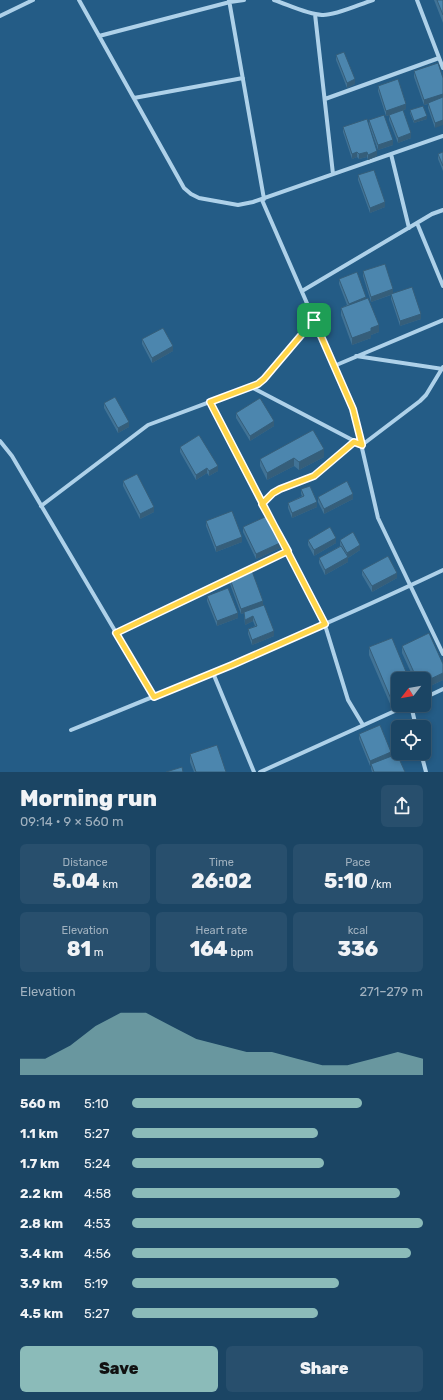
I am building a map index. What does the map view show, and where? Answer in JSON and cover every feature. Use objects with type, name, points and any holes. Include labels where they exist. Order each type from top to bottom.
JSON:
[{"type":"street","points":[[0,16],[33,0]]},
{"type":"street","points":[[79,0],[184,188],[190,194],[199,198],[238,205],[248,204],[443,136]]},
{"type":"street","points":[[99,36],[230,1],[244,0]]},
{"type":"street","points":[[274,0],[315,14],[323,15],[332,14],[373,0]]},
{"type":"street","points":[[417,0],[443,68]]},
{"type":"street","points":[[230,1],[263,199],[353,409],[378,518],[443,654]]},
{"type":"street","points":[[315,14],[333,174]]},
{"type":"street","points":[[325,99],[439,58]]},
{"type":"street","points":[[134,98],[243,78]]},
{"type":"street","points":[[391,154],[409,228]]},
{"type":"street","points":[[302,291],[436,212],[443,210]]},
{"type":"street","points":[[417,223],[443,286]]},
{"type":"street","points":[[41,506],[142,429],[156,422],[251,387],[264,379],[314,320]]},
{"type":"street","points":[[334,366],[443,320]]},
{"type":"street","points":[[356,356],[443,368],[426,395],[420,401],[362,445]]},
{"type":"street","points":[[251,387],[362,445]]},
{"type":"street","points":[[210,402],[325,624],[348,700],[363,725]]},
{"type":"street","points":[[0,441],[12,456],[154,697]]},
{"type":"street","points":[[262,504],[273,493],[280,489],[314,476],[354,442]]},
{"type":"street","points":[[116,633],[288,551]]},
{"type":"street","points":[[71,730],[213,673],[443,570]]},
{"type":"street","points":[[213,673],[254,772]]},
{"type":"street","points":[[431,695],[443,689]]},
{"type":"street","points":[[260,772],[393,712]]},
{"type":"street","points":[[423,760],[426,772]]},
{"type":"building","points":[[437,0],[443,0],[443,15]]},
{"type":"building","points":[[344,52],[355,79],[347,83],[336,55]]},
{"type":"building","points":[[438,63],[443,78],[443,94],[424,100],[414,71]]},
{"type":"building","points":[[398,79],[406,104],[386,111],[378,86]]},
{"type":"building","points":[[443,97],[443,120],[435,123],[428,103]]},
{"type":"building","points":[[423,106],[427,116],[414,121],[410,110]]},
{"type":"building","points":[[403,110],[411,133],[398,138],[389,115]]},
{"type":"building","points":[[384,115],[393,140],[378,145],[369,120]]},
{"type":"building","points":[[367,119],[377,151],[368,155],[367,152],[359,154],[357,152],[352,154],[343,127]]},
{"type":"building","points":[[443,152],[443,166],[438,154]]},
{"type":"building","points":[[374,170],[385,202],[370,208],[358,175]]},
{"type":"building","points":[[385,264],[393,289],[371,297],[363,271]]},
{"type":"building","points":[[357,272],[366,297],[349,304],[339,279]]},
{"type":"building","points":[[412,287],[421,314],[400,321],[391,294]]},
{"type":"building","points":[[368,298],[379,325],[371,328],[371,331],[352,338],[341,308]]},
{"type":"building","points":[[163,328],[173,346],[152,358],[142,339]]},
{"type":"building","points":[[115,397],[129,422],[118,428],[104,403]]},
{"type":"building","points":[[260,398],[274,421],[250,436],[236,413]]},
{"type":"building","points":[[313,430],[324,449],[299,462],[294,458],[267,473],[260,459]]},
{"type":"building","points":[[199,435],[218,466],[209,471],[207,468],[196,475],[180,447]]},
{"type":"building","points":[[137,474],[154,507],[140,514],[123,481]]},
{"type":"building","points":[[347,481],[353,494],[324,509],[318,497]]},
{"type":"building","points":[[310,486],[317,502],[292,513],[288,503],[304,496],[301,489]]},
{"type":"building","points":[[232,511],[242,537],[216,547],[206,521]]},
{"type":"building","points":[[267,516],[280,543],[256,554],[243,527]]},
{"type":"building","points":[[330,527],[336,538],[314,550],[308,540]]},
{"type":"building","points":[[353,532],[360,545],[347,553],[340,540]]},
{"type":"building","points":[[341,546],[348,557],[325,570],[319,558]]},
{"type":"building","points":[[388,556],[397,573],[372,586],[362,570]]},
{"type":"building","points":[[252,571],[263,601],[241,609],[230,579]]},
{"type":"building","points":[[228,588],[238,613],[217,621],[207,596]]},
{"type":"building","points":[[264,605],[274,631],[252,640],[248,629],[257,626],[253,616],[245,620],[244,612]]},
{"type":"building","points":[[429,633],[443,664],[443,673],[431,679],[431,672],[414,672],[402,646]]},
{"type":"building","points":[[392,638],[406,672],[391,672],[391,699],[369,647]]},
{"type":"building","points":[[380,725],[391,752],[370,761],[359,734]]},
{"type":"building","points":[[217,745],[226,772],[196,772],[190,754]]},
{"type":"building","points":[[391,756],[391,760],[400,760],[405,772],[374,772],[371,764]]},
{"type":"building","points":[[182,767],[183,772],[166,772]]},
{"type":"route","points":[[314,320],[264,379],[258,384],[210,402],[262,504],[288,551],[325,624],[154,697],[116,633],[288,551],[262,504],[273,493],[280,489],[314,476],[354,442],[362,445],[353,409],[314,320]]}]
